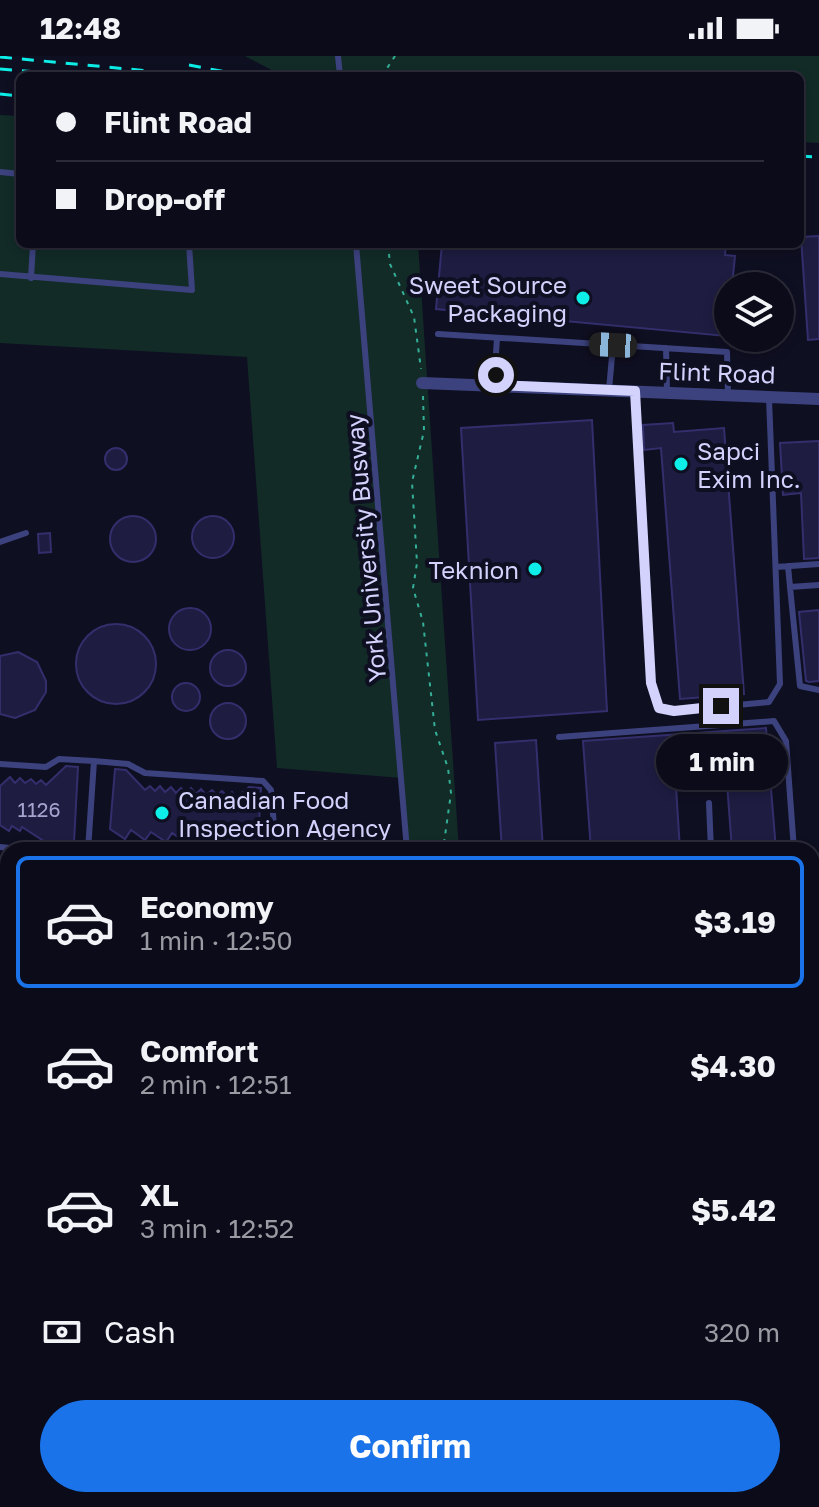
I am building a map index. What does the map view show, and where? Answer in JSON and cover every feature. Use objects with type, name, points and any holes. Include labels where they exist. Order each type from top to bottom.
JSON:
[{"type":"street","name":"Flint Road","points":[[422,383],[819,399]]},
{"type":"lane","points":[[31,278],[33,248]]},
{"type":"lane","points":[[0,274],[192,290],[189,248]]},
{"type":"lane","name":"York University Busway","points":[[356,248],[406,842]]},
{"type":"lane","points":[[438,334],[727,352],[728,395]]},
{"type":"lane","points":[[494,385],[497,338]]},
{"type":"lane","points":[[609,390],[613,345]]},
{"type":"lane","points":[[666,348],[667,392]]},
{"type":"lane","points":[[635,391],[651,683],[659,708],[674,711],[769,702],[780,684],[769,397]]},
{"type":"lane","points":[[0,542],[26,533]]},
{"type":"lane","points":[[776,567],[819,564]]},
{"type":"lane","points":[[788,566],[800,686],[819,690]]},
{"type":"lane","points":[[790,587],[819,585]]},
{"type":"lane","points":[[559,737],[774,721],[786,741],[793,842]]},
{"type":"lane","points":[[0,764],[46,767],[59,759],[94,761],[128,764],[145,773],[263,781],[271,790],[275,842]]},
{"type":"lane","points":[[89,842],[94,761]]},
{"type":"lane","points":[[709,803],[711,842]]},
{"type":"path","points":[[388,248],[390,264],[414,317],[422,383],[424,431],[412,482],[417,563],[413,588],[423,622],[435,730],[448,768],[451,793],[444,842]]},
{"type":"green space","points":[[245,56],[819,56],[819,143],[804,142],[804,72],[275,72]]},
{"type":"green space","points":[[0,115],[16,116],[16,248],[418,248],[458,842],[406,842],[402,778],[277,768],[247,357],[0,343]]},
{"type":"building","points":[[819,236],[819,339],[808,340],[802,248],[804,237]]},
{"type":"building","name":"Sweet Source Packaging","points":[[442,248],[726,248],[725,255],[735,256],[733,272],[714,272],[714,335],[436,309]]},
{"type":"building","name":"Teknion","points":[[592,420],[607,711],[478,720],[461,428]]},
{"type":"building","points":[[673,423],[674,432],[724,428],[744,694],[680,699],[661,448],[644,450],[643,425]]},
{"type":"building","points":[[819,441],[819,558],[804,559],[801,493],[783,495],[780,443]]},
{"type":"building","points":[[116,448],[124,451],[127,459],[124,467],[116,470],[108,467],[105,459],[108,451]]},
{"type":"building","points":[[133,516],[150,522],[156,539],[150,556],[133,562],[116,556],[110,539],[116,522]]},
{"type":"building","points":[[213,516],[228,522],[234,537],[228,552],[213,558],[198,552],[192,537],[198,522]]},
{"type":"building","points":[[50,533],[51,552],[39,553],[38,534]]},
{"type":"building","points":[[190,608],[205,614],[211,629],[205,644],[190,650],[175,644],[169,629],[175,614]]},
{"type":"building","points":[[819,610],[819,681],[809,682],[806,681],[799,612]]},
{"type":"building","points":[[116,624],[131,627],[144,636],[153,649],[156,664],[153,679],[144,692],[131,701],[116,704],[101,701],[88,692],[79,679],[76,664],[79,649],[88,636],[101,627]]},
{"type":"building","points":[[228,650],[240,656],[246,668],[240,680],[228,686],[216,680],[210,668],[216,656]]},
{"type":"building","points":[[18,652],[37,662],[46,681],[46,692],[35,710],[15,718],[0,714],[0,656]]},
{"type":"building","points":[[186,683],[196,687],[200,697],[196,707],[186,711],[176,707],[172,697],[176,687]]},
{"type":"building","points":[[228,703],[240,709],[246,721],[240,733],[228,739],[216,733],[210,721],[216,709]]},
{"type":"building","points":[[766,728],[775,842],[731,842],[727,783],[676,787],[679,842],[590,842],[583,741]]},
{"type":"building","points":[[536,740],[542,842],[501,842],[495,743]]},
{"type":"building","points":[[66,766],[78,767],[74,842],[45,842],[22,827],[20,831],[12,826],[9,831],[0,825],[0,786],[10,777],[15,783],[20,778],[25,783],[31,779],[36,784],[41,780],[46,785]]},
{"type":"building","points":[[115,769],[126,770],[145,790],[150,786],[155,791],[160,786],[165,792],[171,787],[176,793],[181,788],[186,793],[191,788],[196,794],[201,789],[206,795],[212,790],[217,795],[222,791],[227,796],[232,792],[237,797],[249,787],[261,788],[259,824],[267,824],[266,842],[198,842],[191,837],[186,842],[172,833],[166,842],[151,832],[145,840],[131,830],[125,839],[110,829]]},
{"type":"railway","points":[[0,57],[159,72]]},
{"type":"railway","points":[[189,65],[226,72]]},
{"type":"railway","points":[[0,69],[36,72]]},
{"type":"railway","points":[[0,94],[16,96]]},
{"type":"railway","points":[[804,156],[819,157]]},
{"type":"place","name":"Sweet Source Packaging","points":[[583,298]]},
{"type":"place","name":"Sapci Exim Inc.","points":[[681,464]]},
{"type":"place","name":"Teknion","points":[[535,569]]},
{"type":"place","name":"Canadian Food Inspection Agency","points":[[162,813]]},
{"type":"route","points":[[496,375],[494,385],[635,391],[651,683],[659,708],[674,711],[721,706]]}]
